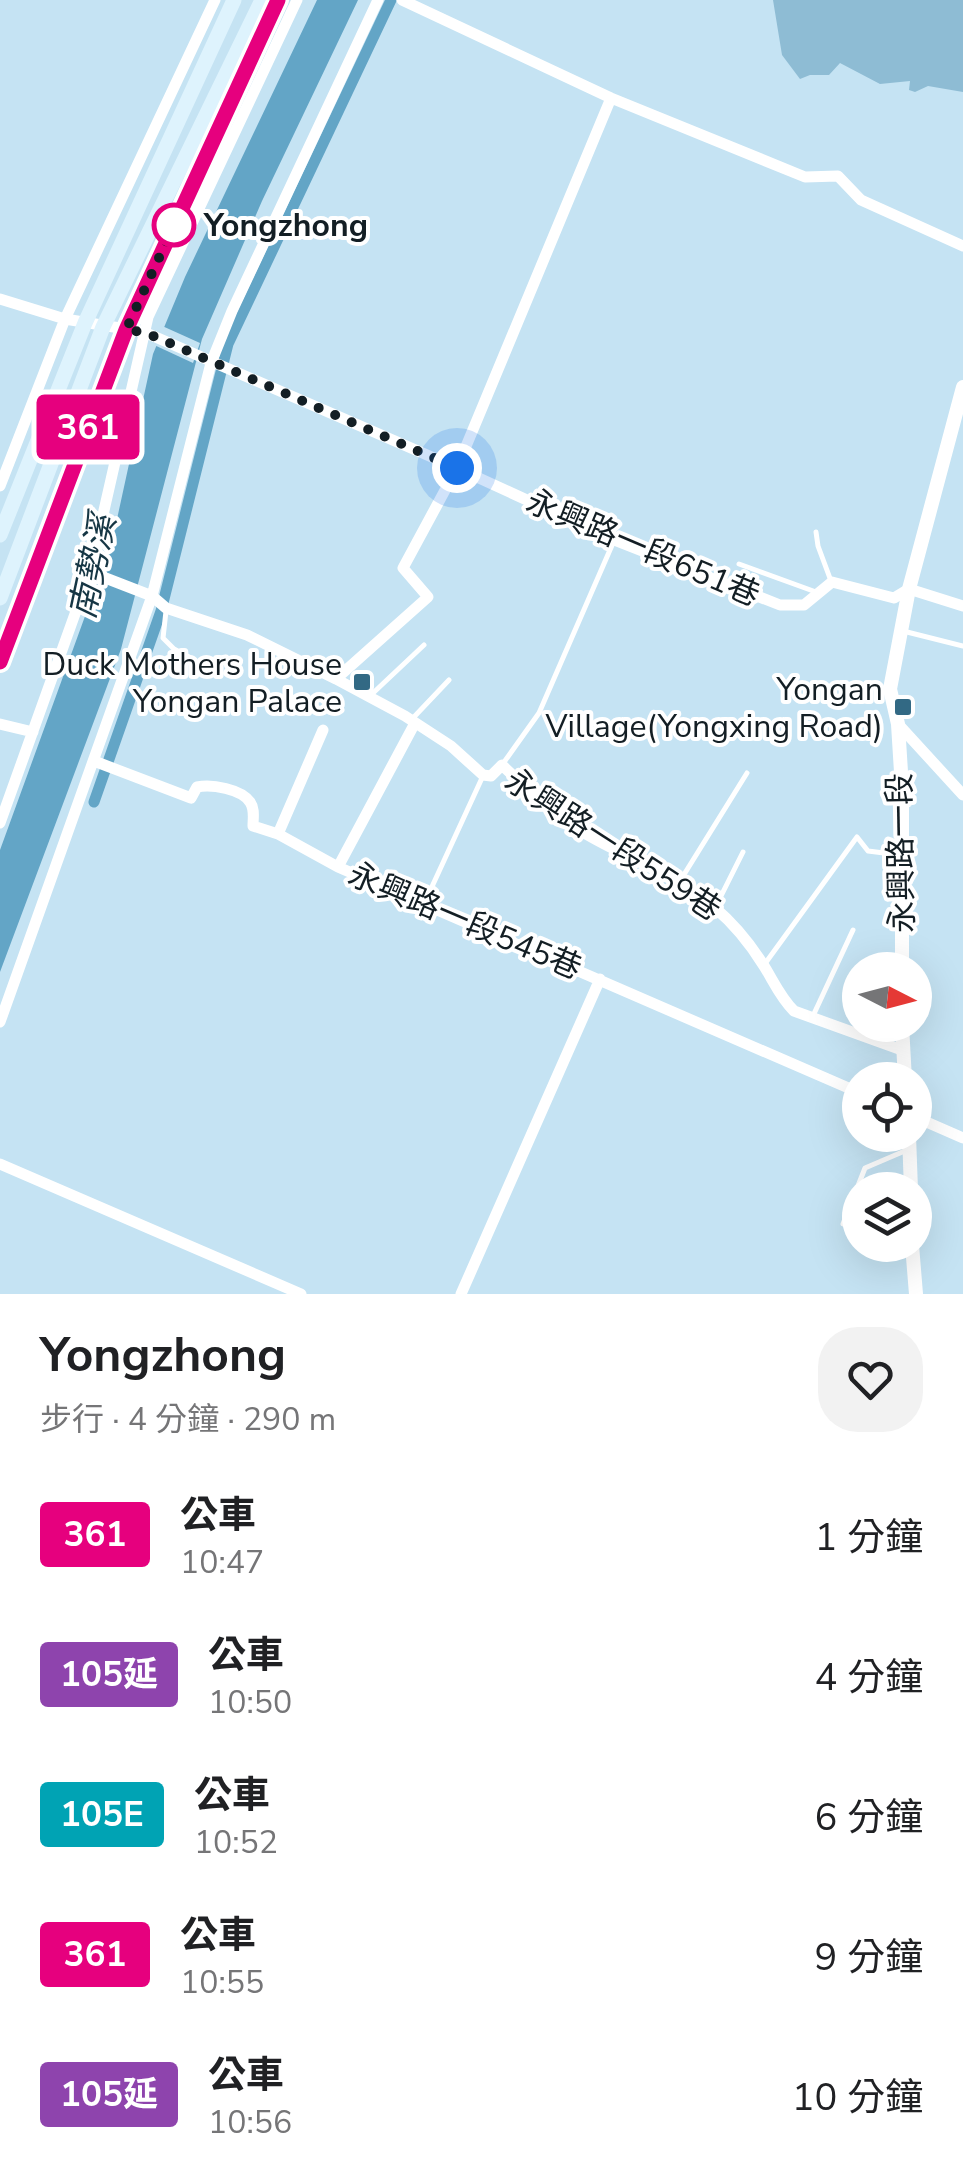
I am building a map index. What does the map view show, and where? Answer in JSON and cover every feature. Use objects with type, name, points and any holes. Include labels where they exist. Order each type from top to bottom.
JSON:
[{"type":"main road","points":[[0,535],[85,323],[234,0]]},
{"type":"main road","points":[[0,598],[103,327],[262,0]]},
{"type":"street","points":[[0,486],[66,319],[215,0]]},
{"type":"street","points":[[0,662],[126,330],[278,0]]},
{"type":"street","points":[[0,823],[94,574],[144,332],[297,0]]},
{"type":"street","points":[[0,1022],[94,760],[147,594],[211,363],[232,310],[378,0]]},
{"type":"street","points":[[402,0],[611,98],[804,177],[838,176],[861,200],[963,246]]},
{"type":"street","points":[[336,678],[428,598],[403,568],[457,468],[611,98]]},
{"type":"street","name":"永興路一段651巷","points":[[0,300],[66,319],[144,332],[614,540],[780,604],[804,605],[818,594]]},
{"type":"street","name":"永興路一段","points":[[902,952],[898,724],[890,689],[910,589],[963,387]]},
{"type":"street","points":[[94,574],[147,594]]},
{"type":"street","points":[[818,594],[832,582],[894,598],[910,589],[963,606]]},
{"type":"street","name":"永興路一段559巷","points":[[147,594],[166,608],[247,635],[370,696],[451,746],[484,776],[491,776],[502,766],[532,794],[586,833],[680,882],[715,908],[764,965],[782,999],[794,1011],[902,1050]]},
{"type":"street","points":[[338,867],[413,722]]},
{"type":"street","points":[[0,724],[33,732]]},
{"type":"street","points":[[898,724],[963,795]]},
{"type":"street","points":[[278,834],[323,730]]},
{"type":"street","name":"永興路一段545巷","points":[[94,760],[191,798],[197,787],[212,784],[248,798],[253,808],[253,826],[278,834],[338,867],[842,1085]]},
{"type":"street","points":[[461,1294],[600,978]]},
{"type":"street","points":[[902,1042],[903,1062]]},
{"type":"street","points":[[932,1124],[963,1138]]},
{"type":"street","points":[[0,1164],[300,1294]]},
{"type":"street","points":[[913,1262],[916,1294]]},
{"type":"lane","points":[[816,532],[832,582]]},
{"type":"lane","points":[[502,766],[539,713],[614,540]]},
{"type":"lane","points":[[739,564],[818,594]]},
{"type":"lane","points":[[166,608],[163,638],[189,657]]},
{"type":"lane","points":[[900,631],[963,646]]},
{"type":"lane","points":[[370,696],[424,645]]},
{"type":"lane","points":[[413,722],[448,680]]},
{"type":"lane","points":[[680,882],[747,773]]},
{"type":"lane","points":[[424,904],[484,776]]},
{"type":"lane","points":[[764,965],[857,837],[868,851],[903,855]]},
{"type":"lane","points":[[715,908],[742,852]]},
{"type":"lane","points":[[811,1018],[854,930]]},
{"type":"lane","points":[[863,1172],[893,1152]]},
{"type":"shaded area","points":[[317,0],[358,0],[262,201],[202,339],[121,649],[0,972],[0,850],[112,542],[153,354],[185,277]]},
{"type":"shaded area","points":[[773,0],[963,0],[963,92],[928,86],[915,92],[909,90],[910,81],[880,84],[840,63],[829,75],[800,79],[782,55]]},
{"type":"pier","points":[[160,325],[200,343],[193,363],[152,344]]},
{"type":"waterway","points":[[94,802],[161,611],[228,344],[391,0]]},
{"type":"bus line","name":"361","points":[[0,662],[126,330],[278,0]]},
{"type":"place","name":"Yongzhong","points":[[174,225]]},
{"type":"place","name":"Duck Mothers House Yongan Palace","points":[[362,682]]},
{"type":"place","name":"Yongan Village(Yongxing Road)","points":[[903,707]]},
{"type":"route","points":[[174,225],[126,330],[144,332],[457,468]]},
{"type":"water label","name":"南勢溪","points":[[93,567]]}]
